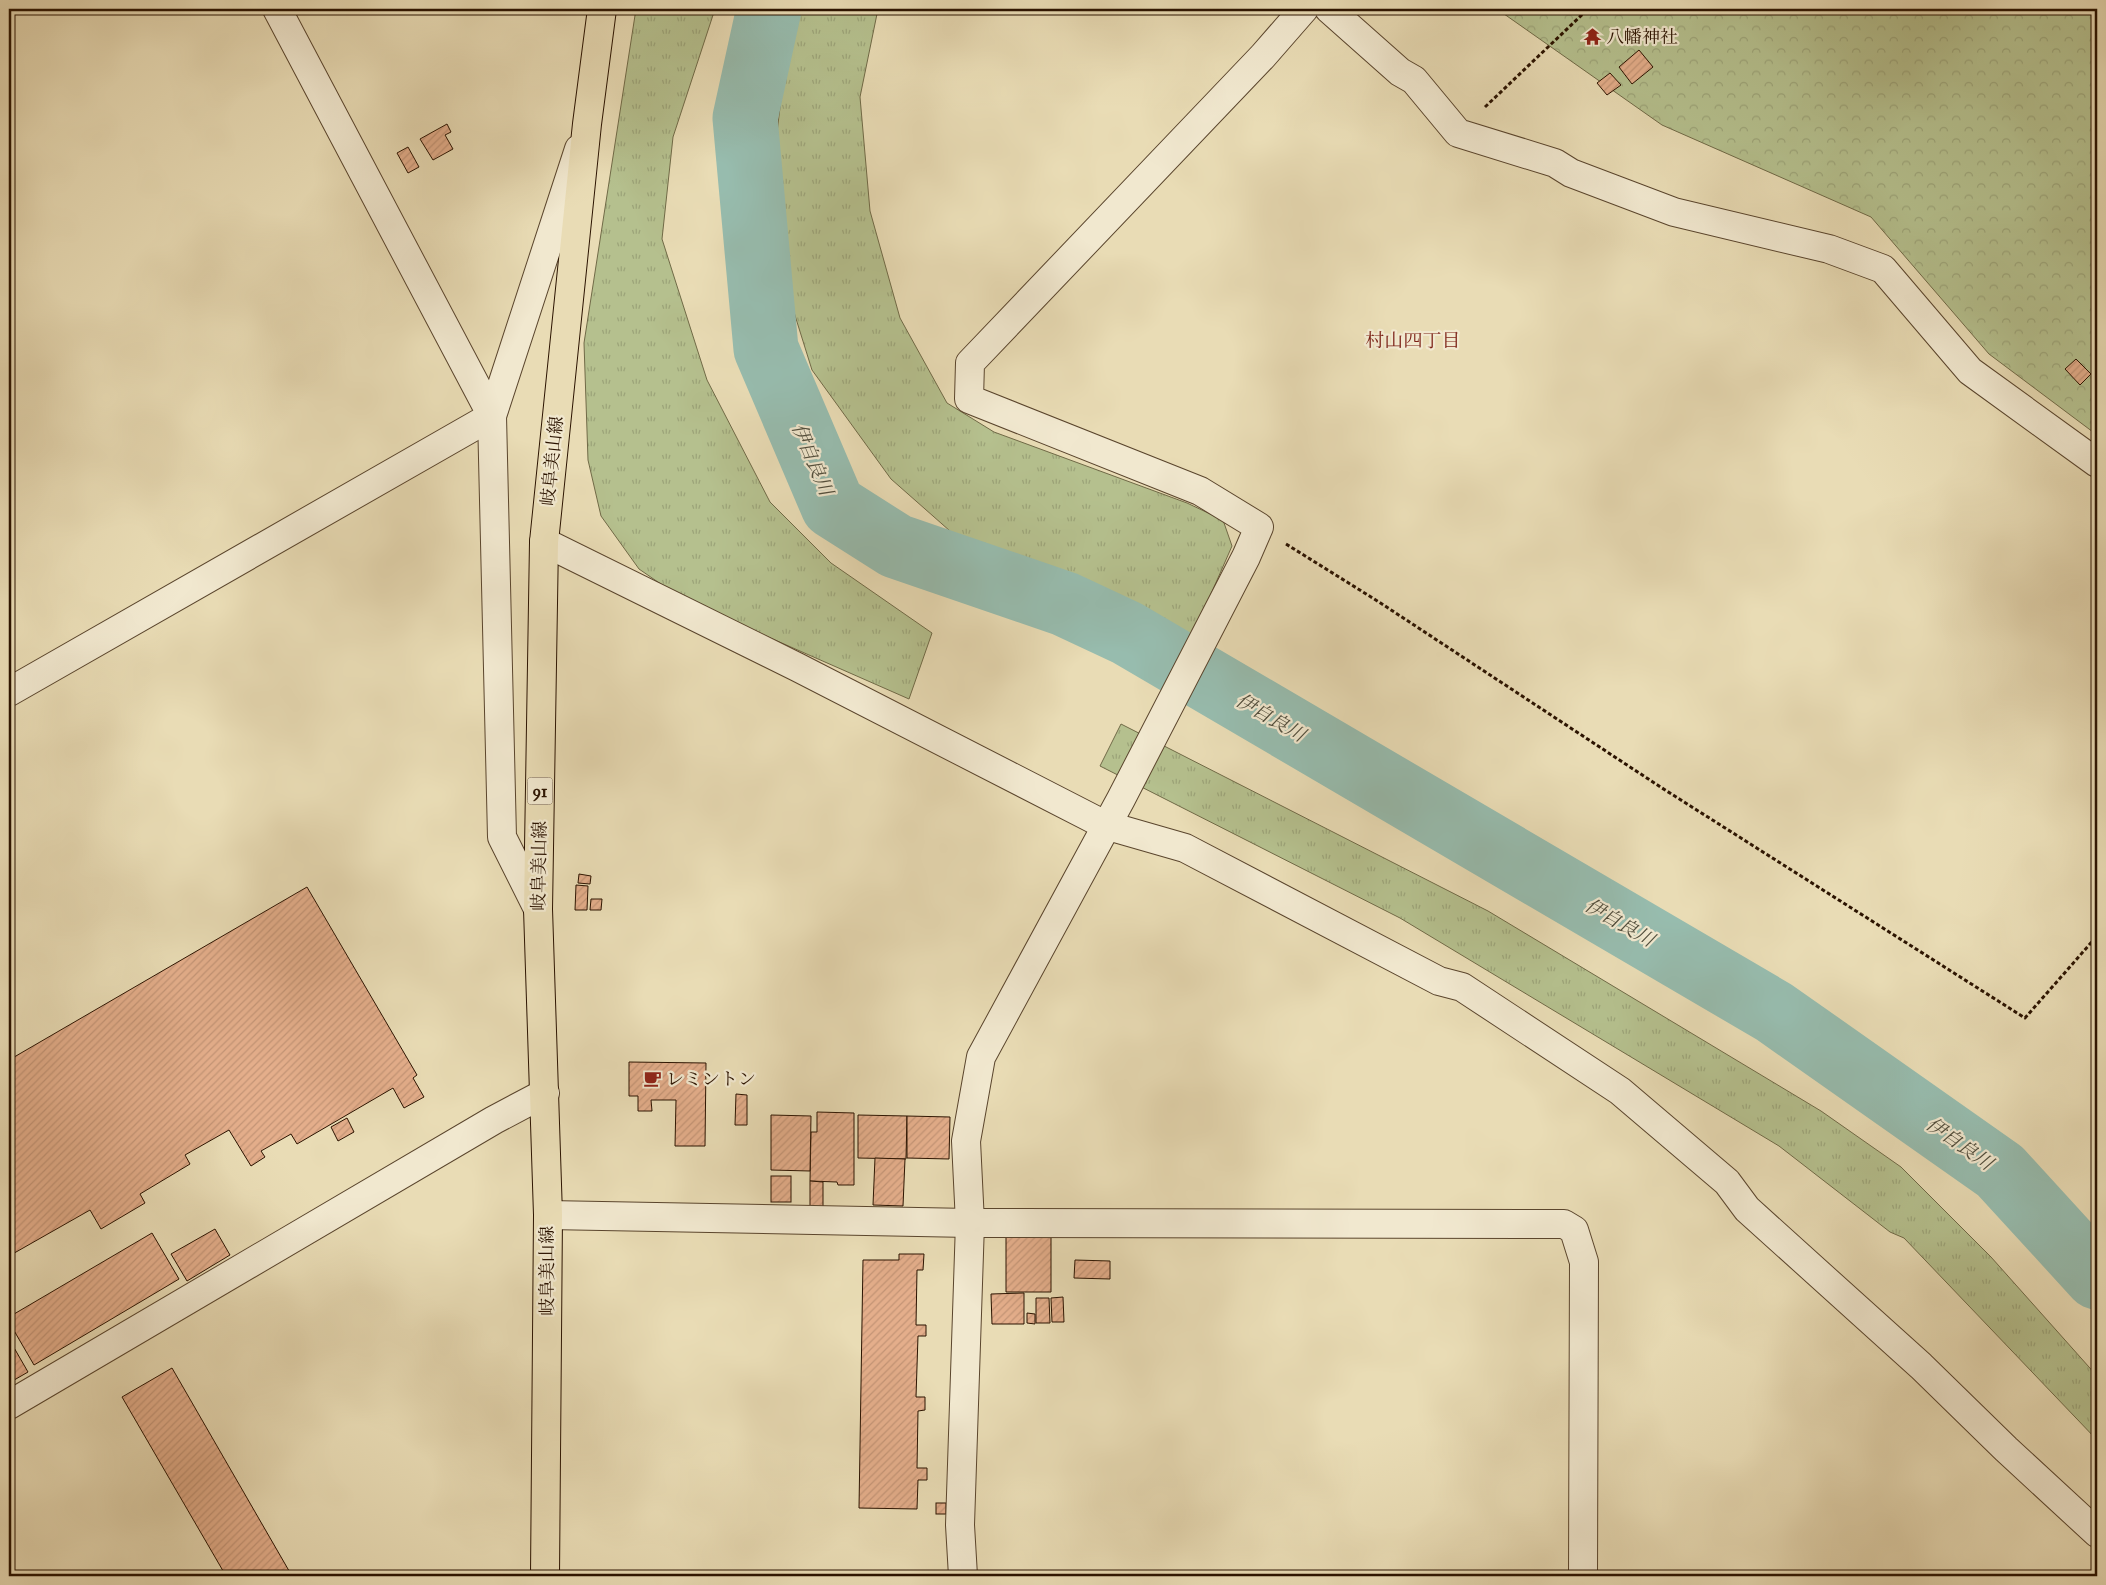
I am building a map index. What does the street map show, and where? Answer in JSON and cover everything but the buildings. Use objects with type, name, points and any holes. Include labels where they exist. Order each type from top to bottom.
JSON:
[{"type":"main road","name":"岐阜美山線","points":[[545,1576],[548,1215],[538,909],[544,542],[587,124],[602,9]]},
{"type":"street","points":[[277,9],[492,416]]},
{"type":"street","points":[[962,1576],[960,1525],[970,1223],[966,1141],[981,1057],[1121,799],[1246,557],[1258,527],[1200,491],[969,399],[970,363],[1263,56],[1304,9]]},
{"type":"street","points":[[1329,9],[1400,72],[1414,80],[1458,133],[1555,163],[1571,173],[1674,212],[1829,249],[1883,269],[1970,371],[2097,463]]},
{"type":"street","points":[[538,909],[502,836],[492,416],[587,124]]},
{"type":"street","points":[[9,692],[492,416]]},
{"type":"street","points":[[544,542],[797,667],[1106,825],[1185,848],[1439,981],[1462,987],[1620,1092],[1727,1182],[1747,1209],[1921,1366],[2006,1449],[2097,1533]]},
{"type":"street","points":[[9,1405],[486,1125],[545,1093]]},
{"type":"street","points":[[548,1215],[970,1223],[1564,1224],[1574,1230],[1584,1262],[1583,1576]]},
{"type":"path","points":[[1458,133],[1588,9]]},
{"type":"path","points":[[1258,527],[1379,602],[1662,788],[2025,1018],[2097,936]]},
{"type":"green space","points":[[636,9],[715,9],[673,137],[662,239],[707,380],[770,502],[831,563],[932,633],[909,699],[684,600],[639,569],[601,516],[588,460],[584,343]]},
{"type":"green space","points":[[796,9],[878,9],[860,97],[870,211],[900,318],[947,403],[994,432],[1187,503],[1223,520],[1232,546],[1193,635],[967,546],[891,479],[812,370],[783,277],[777,133],[788,39]]},
{"type":"green space","points":[[1497,9],[2097,9],[2097,435],[1989,354],[1871,217],[1662,125]]},
{"type":"green space","points":[[1121,724],[1488,911],[1821,1111],[1901,1167],[1991,1257],[2097,1376],[2097,1440],[1904,1238],[1890,1232],[1779,1146],[1400,918],[1100,766]]},
{"type":"waterway","name":"伊自良川","points":[[769,9],[745,118],[766,349],[833,506],[896,546],[1065,604],[1127,633],[1774,1012],[2000,1171],[2097,1277]]},
{"type":"place","name":"八幡神社","points":[[1592,37]]},
{"type":"place","name":"レミントン","points":[[652,1079]]},
{"type":"district","name":"村山四丁目","points":[[1413,340]]}]
